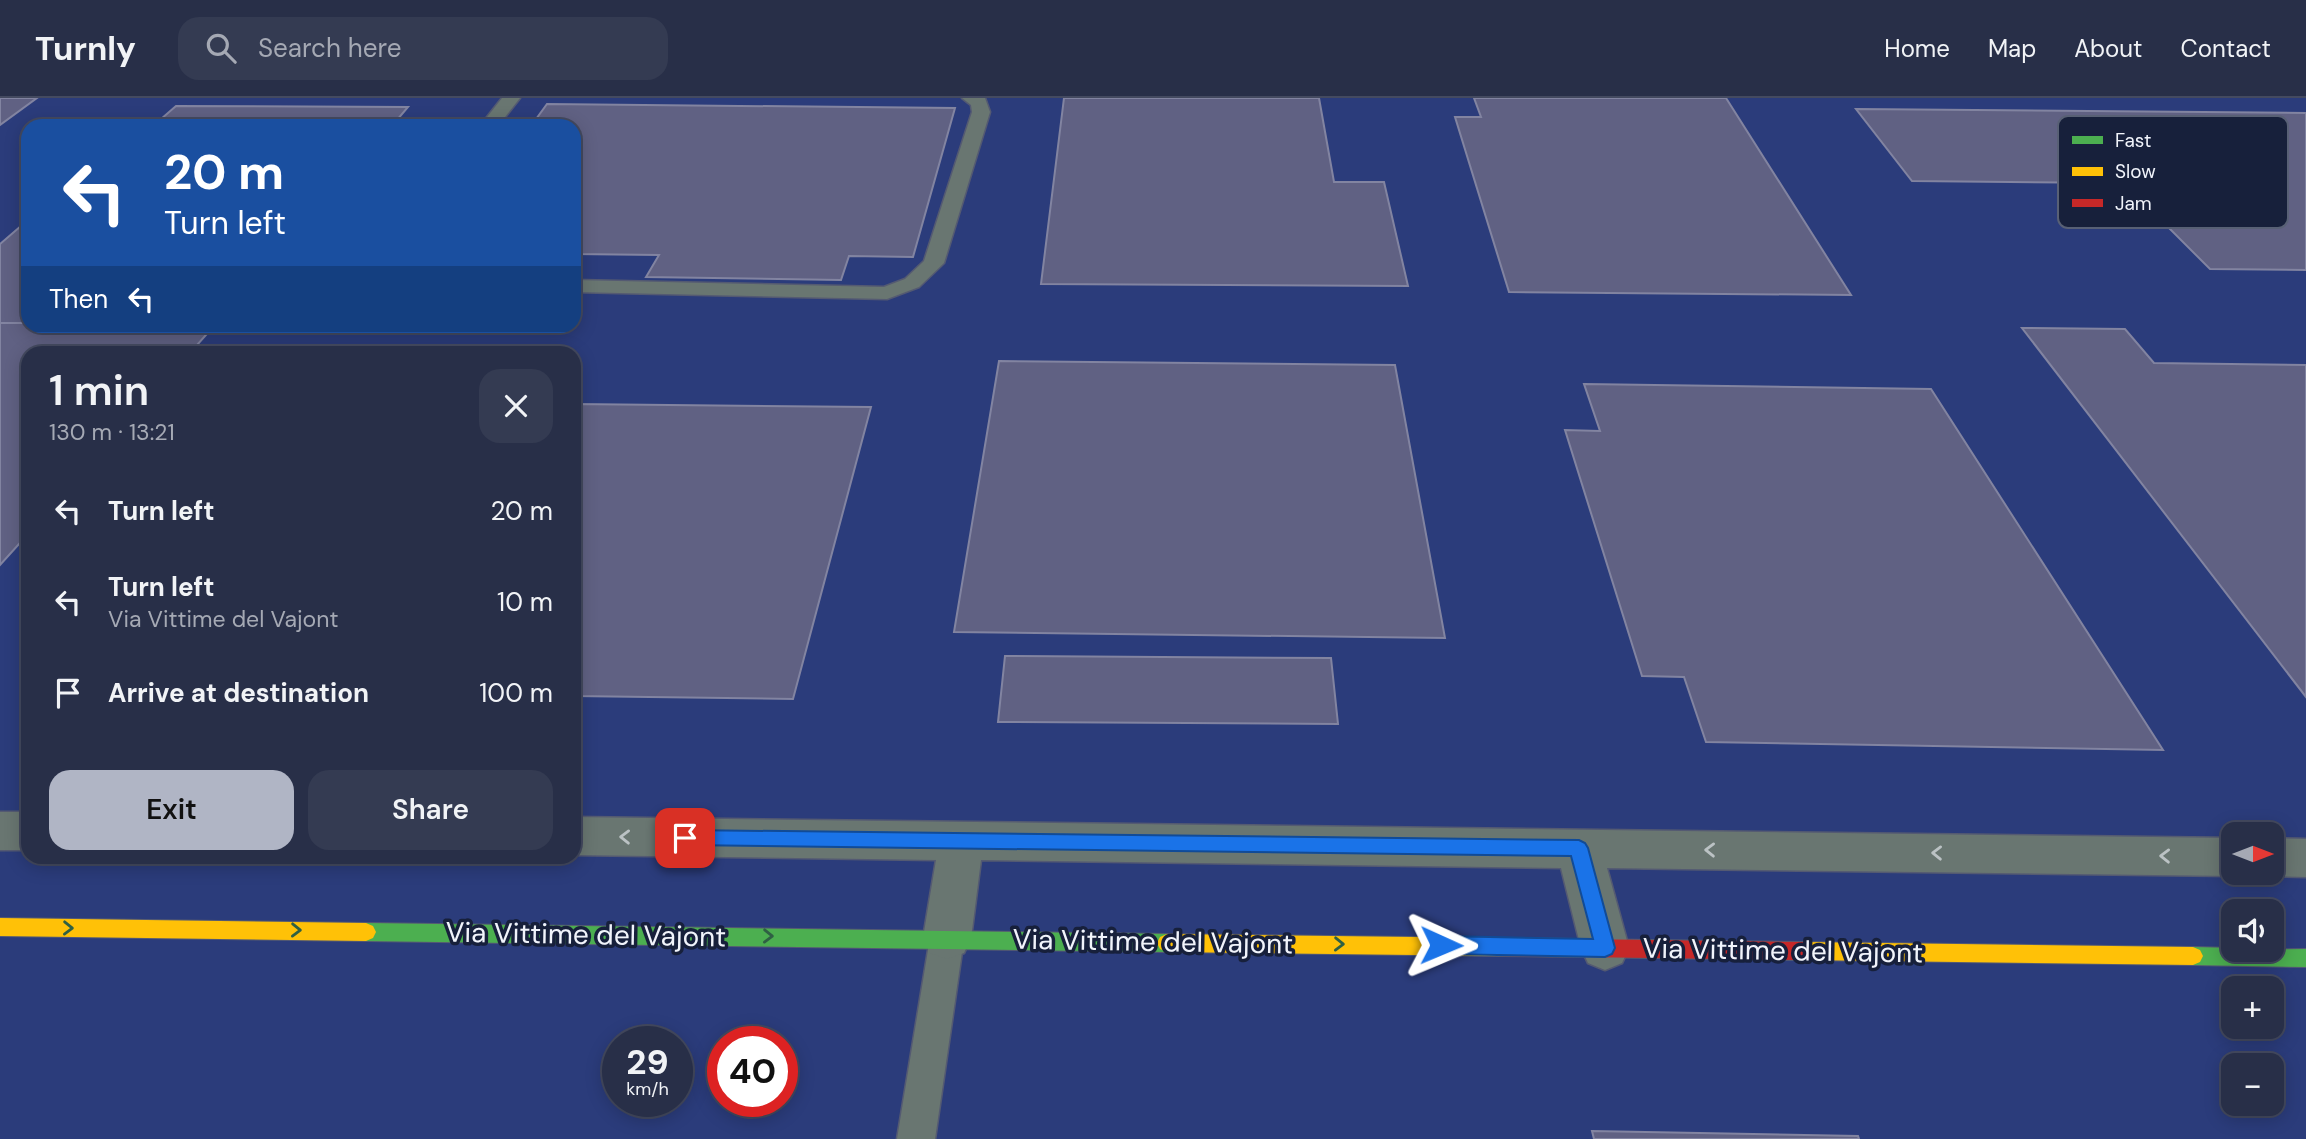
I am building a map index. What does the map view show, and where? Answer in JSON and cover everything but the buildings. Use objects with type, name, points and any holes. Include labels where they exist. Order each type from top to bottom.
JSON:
[{"type":"street","points":[[0,831],[21,831]]},
{"type":"street","points":[[581,836],[2221,857]]},
{"type":"street","points":[[947,938],[961,840]]},
{"type":"street","points":[[1579,848],[1605,948]]},
{"type":"street","points":[[2284,857],[2306,858]]},
{"type":"street","name":"Via Vittime del Vajont","points":[[0,927],[2306,958]]},
{"type":"lane","points":[[494,119],[511,98]]},
{"type":"lane","points":[[581,286],[887,293],[912,284],[934,263],[981,112],[979,102],[971,98]]},
{"type":"lane","points":[[916,1139],[947,938]]},
{"type":"shaded area","points":[[0,98],[2306,98],[2306,1139],[0,1139]]},
{"type":"traffic: fast","points":[[366,932],[1167,943]]},
{"type":"traffic: fast","points":[[2193,956],[2306,958]]},
{"type":"traffic: slow","points":[[0,927],[366,932]]},
{"type":"traffic: slow","points":[[1167,943],[1498,947]]},
{"type":"traffic: slow","points":[[1803,951],[2193,956]]},
{"type":"traffic: jam","points":[[1498,947],[1803,951]]},
{"type":"route","points":[[685,838],[1579,848],[1605,948],[1441,945]]}]
